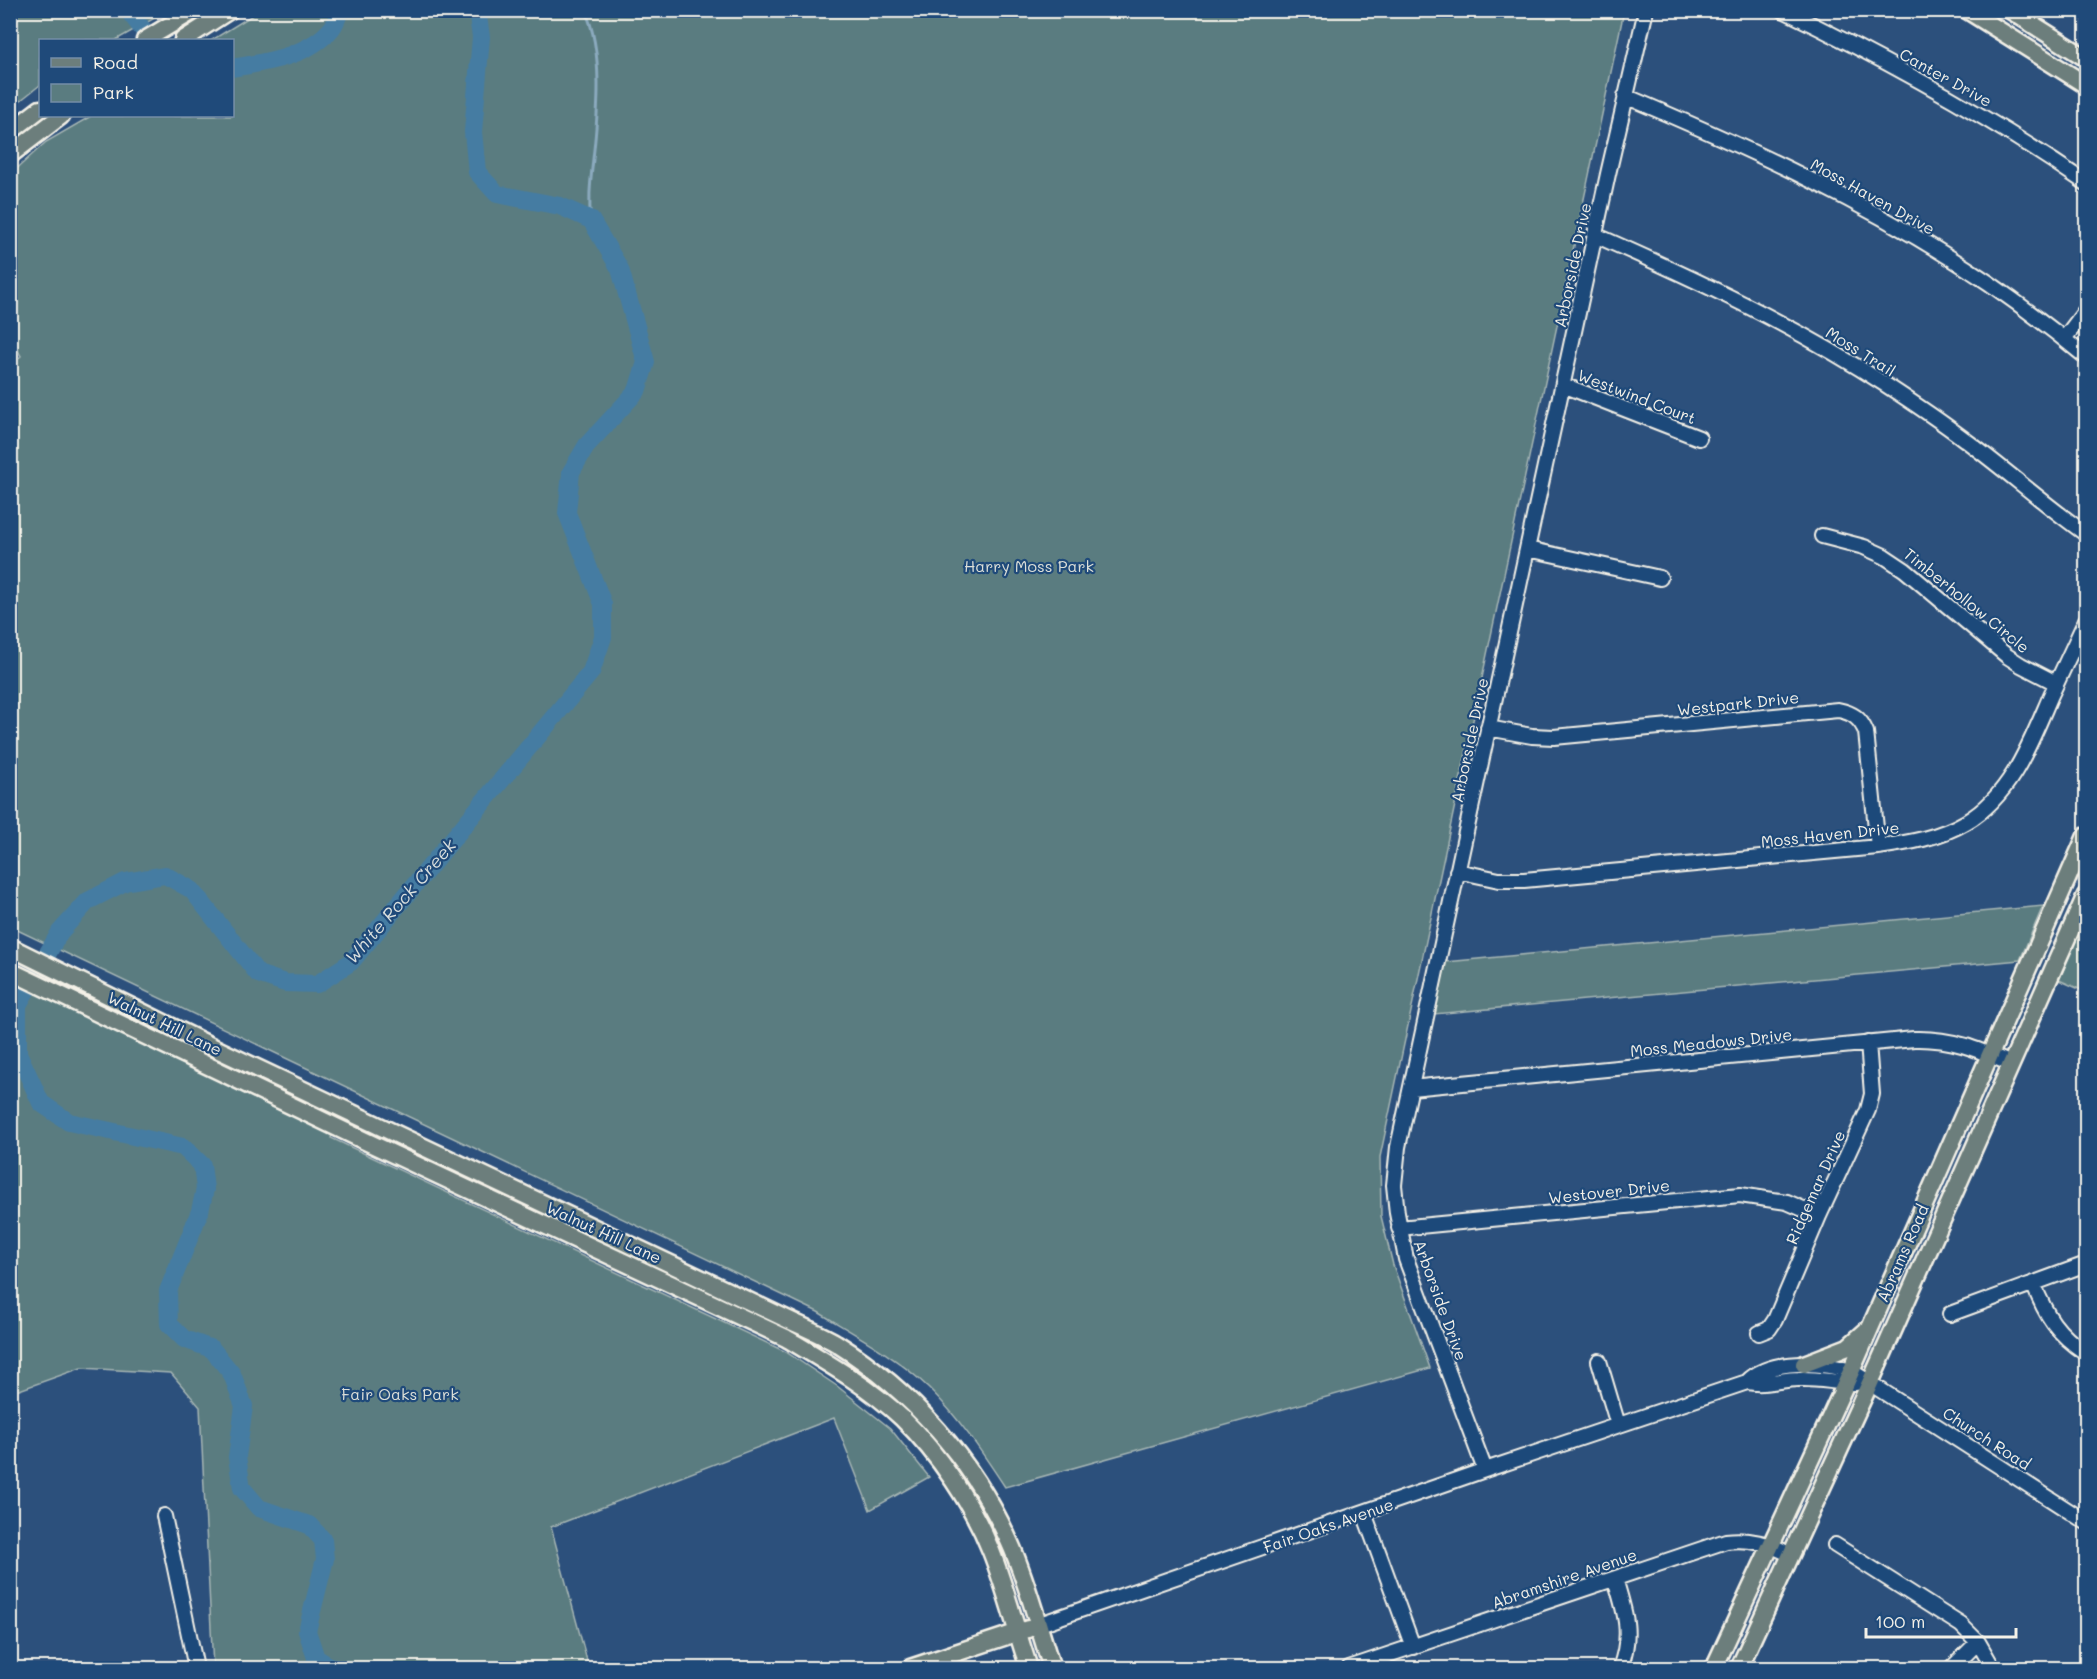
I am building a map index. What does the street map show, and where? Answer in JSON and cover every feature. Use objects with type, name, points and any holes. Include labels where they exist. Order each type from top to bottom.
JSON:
[{"type":"main road","points":[[147,39],[195,10]]},
{"type":"main road","points":[[185,39],[230,10]]},
{"type":"main road","points":[[1967,10],[2086,85]]},
{"type":"main road","points":[[2010,10],[2086,58]]},
{"type":"main road","points":[[10,132],[39,110]]},
{"type":"main road","points":[[10,155],[61,117]]},
{"type":"main road","name":"Abrams Road","points":[[1717,1663],[1848,1377],[2086,836]]},
{"type":"main road","name":"Abrams Road","points":[[1740,1668],[1870,1383],[2086,895]]},
{"type":"main road","name":"Walnut Hill Lane","points":[[10,947],[834,1342],[884,1378],[938,1429],[962,1458],[997,1514],[1012,1546],[1052,1668]]},
{"type":"main road","name":"Walnut Hill Lane","points":[[10,971],[363,1140],[786,1338],[824,1360],[876,1396],[903,1419],[929,1449],[970,1507],[992,1552],[1029,1668]]},
{"type":"main road","points":[[1804,1364],[1848,1347],[1870,1326]]},
{"type":"main road","name":"Fair Oaks Avenue","points":[[910,1668],[948,1663],[1037,1625]]},
{"type":"street","name":"Arborside Drive","points":[[1485,1470],[1407,1259],[1399,1228],[1394,1185],[1398,1147],[1625,96],[1646,10]]},
{"type":"street","name":"Canter Drive","points":[[1783,10],[1837,36],[1942,93],[2086,183]]},
{"type":"street","name":"Moss Haven Drive","points":[[1625,96],[1708,130],[1766,158],[1929,245],[1989,283],[2086,357]]},
{"type":"street","name":"Moss Trail","points":[[1595,235],[1689,276],[1821,344],[1887,385],[1964,439],[2086,534]]},
{"type":"street","points":[[2064,339],[2086,310]]},
{"type":"street","name":"Westwind Court","points":[[1563,384],[1699,438]]},
{"type":"street","name":"Timberhollow Circle","points":[[1822,536],[1864,547],[1884,556],[1905,570],[2007,656],[2056,683]]},
{"type":"street","points":[[1528,549],[1660,578]]},
{"type":"street","name":"Moss Haven Drive","points":[[1457,871],[1499,880],[1524,880],[1878,847],[1935,836],[1964,824],[1987,807],[2008,783],[2027,748],[2086,620]]},
{"type":"street","name":"Westpark Drive","points":[[1488,728],[1532,736],[1554,737],[1838,710],[1849,712],[1857,717],[1866,732],[1878,847]]},
{"type":"street","name":"Moss Meadows Drive","points":[[1411,1088],[1914,1039],[1940,1039],[1962,1043],[2011,1064]]},
{"type":"street","name":"Ridgemar Drive","points":[[1759,1333],[1768,1329],[1775,1320],[1819,1216],[1868,1110],[1872,1094],[1868,1043]]},
{"type":"street","name":"Westover Drive","points":[[1399,1228],[1740,1195],[1787,1202],[1819,1216]]},
{"type":"street","points":[[1950,1314],[2086,1264]]},
{"type":"street","points":[[2033,1283],[2053,1325],[2086,1353]]},
{"type":"street","points":[[1599,1361],[1618,1425]]},
{"type":"street","name":"Fair Oaks Avenue","points":[[1037,1625],[1747,1382],[1755,1374],[1786,1366],[1825,1365],[1848,1377],[1870,1383]]},
{"type":"street","name":"Fair Oaks Avenue","points":[[1747,1382],[1759,1385],[1802,1378],[1848,1377]]},
{"type":"street","name":"Church Road","points":[[1870,1383],[2086,1522]]},
{"type":"street","points":[[1364,1513],[1413,1647]]},
{"type":"street","points":[[164,1516],[196,1668]]},
{"type":"street","name":"Abramshire Avenue","points":[[1349,1668],[1726,1541],[1740,1539],[1772,1545],[1791,1555]]},
{"type":"street","points":[[1835,1545],[1960,1625],[1978,1642],[1993,1668]]},
{"type":"street","points":[[1615,1579],[1626,1613],[1628,1632],[1620,1668]]},
{"type":"street","points":[[1952,1668],[1978,1642]]},
{"type":"street","points":[[1717,1663],[1740,1668]]},
{"type":"green space","points":[[11,10],[167,11],[118,39],[39,39],[39,86],[11,108]]},
{"type":"green space","name":"Harry Moss Park","points":[[259,11],[1624,11],[1380,1157],[1381,1216],[1393,1265],[1430,1368],[1005,1487],[960,1423],[929,1388],[890,1356],[818,1312],[11,927],[10,367],[21,356],[11,339],[11,174],[46,142],[89,117],[234,117],[234,39],[214,39]]},
{"type":"green space","points":[[2043,906],[2020,960],[1434,1014],[1446,962]]},
{"type":"green space","points":[[2079,933],[2086,937],[2086,992],[2059,980]]},
{"type":"green space","name":"Fair Oaks Park","points":[[11,963],[340,1118],[331,1138],[786,1352],[837,1386],[890,1428],[929,1477],[870,1510],[834,1418],[551,1527],[589,1668],[213,1668],[200,1407],[171,1373],[81,1368],[11,1393]]},
{"type":"waterway","name":"White Rock Creek","points":[[128,10],[150,39]]},
{"type":"waterway","name":"White Rock Creek","points":[[234,68],[286,56],[312,45],[332,28],[340,10]]},
{"type":"waterway","name":"White Rock Creek","points":[[332,1668],[316,1658],[307,1631],[325,1559],[323,1540],[309,1525],[259,1508],[242,1488],[237,1457],[244,1406],[232,1374],[212,1349],[184,1339],[169,1324],[168,1291],[200,1211],[205,1189],[202,1165],[183,1147],[69,1122],[41,1103],[18,1053],[18,1005],[60,932],[88,901],[125,882],[165,875],[192,890],[258,974],[285,983],[317,984],[351,962],[591,672],[603,637],[603,604],[567,513],[571,472],[587,445],[637,391],[646,362],[620,269],[591,220],[560,206],[497,194],[477,172],[473,132],[481,37],[477,10]]},
{"type":"waterway","points":[[585,10],[595,45],[598,83],[597,123],[590,189],[591,220]]}]
